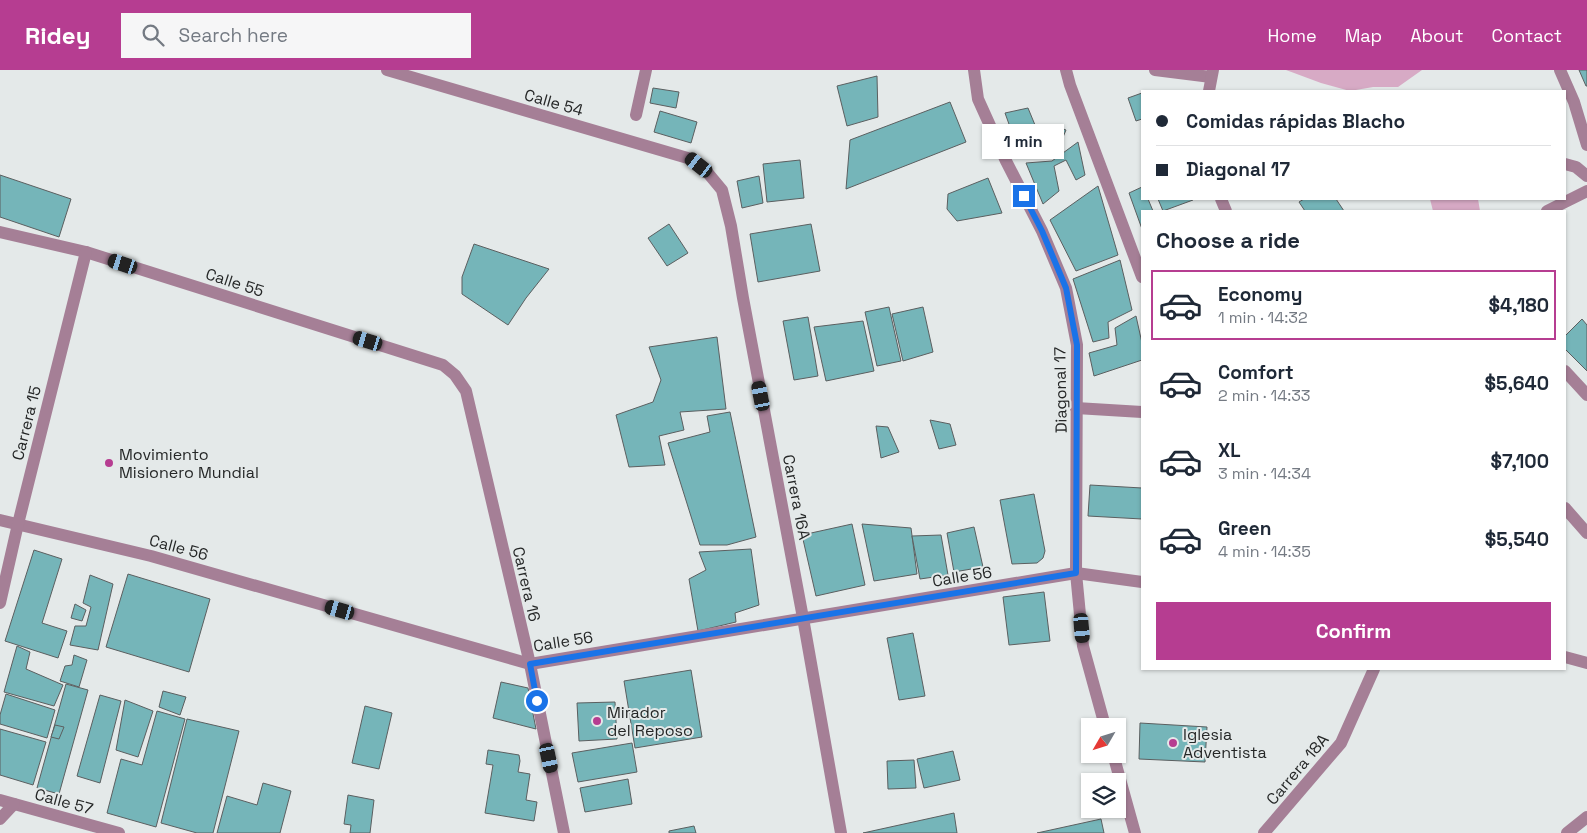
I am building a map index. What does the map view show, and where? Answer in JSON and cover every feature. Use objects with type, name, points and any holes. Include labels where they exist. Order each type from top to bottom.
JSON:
[{"type":"street","name":"Calle 54","points":[[387,70],[691,159],[707,172]]},
{"type":"street","points":[[636,115],[646,70]]},
{"type":"street","name":"Diagonal 17","points":[[974,70],[978,99],[1006,161],[1042,231],[1066,288],[1077,345],[1076,573],[1083,646],[1103,718]]},
{"type":"street","points":[[1066,70],[1070,86],[1141,274]]},
{"type":"street","points":[[1154,70],[1212,74],[1209,90]]},
{"type":"street","points":[[1560,70],[1574,102],[1587,145]]},
{"type":"street","points":[[1566,164],[1576,167],[1587,176]]},
{"type":"street","name":"Carrera 16A","points":[[707,172],[722,190],[731,226],[744,307],[804,618],[841,833]]},
{"type":"street","points":[[1549,210],[1587,191]]},
{"type":"street","name":"Calle 55","points":[[0,232],[86,252],[443,365],[455,374]]},
{"type":"street","name":"Carrera 15","points":[[0,603],[86,252]]},
{"type":"street","points":[[1566,371],[1587,395]]},
{"type":"street","name":"Carrera 16","points":[[455,374],[466,391],[530,664],[564,833]]},
{"type":"street","points":[[1076,408],[1141,412]]},
{"type":"street","points":[[1566,509],[1587,533]]},
{"type":"street","name":"Calle 56","points":[[0,520],[151,556],[530,664],[1076,573],[1141,582]]},
{"type":"street","points":[[1566,657],[1587,662]]},
{"type":"street","name":"Carrera 18A","points":[[1264,833],[1340,743],[1374,670]]},
{"type":"street","points":[[1116,763],[1135,833]]},
{"type":"street","name":"Calle 57","points":[[0,800],[120,833]]},
{"type":"street","points":[[0,819],[14,804]]},
{"type":"street","points":[[1567,833],[1587,817]]},
{"type":"shaded area","points":[[1286,70],[1422,70],[1398,87],[1346,90]]},
{"type":"shaded area","points":[[1430,200],[1478,200],[1480,210],[1433,210]]},
{"type":"building","points":[[1579,70],[1587,70],[1587,86],[1586,86]]},
{"type":"building","points":[[877,76],[878,117],[847,126],[837,86]]},
{"type":"building","points":[[653,88],[679,92],[676,108],[650,103]]},
{"type":"building","points":[[1141,93],[1141,119],[1136,121],[1128,98]]},
{"type":"building","points":[[950,102],[966,142],[846,189],[850,140]]},
{"type":"building","points":[[1028,108],[1035,125],[1027,149],[1019,152],[1005,113]]},
{"type":"building","points":[[660,111],[697,122],[691,143],[654,132]]},
{"type":"building","points":[[1053,125],[1066,130],[1058,149],[1049,155],[1035,157],[1031,147],[1036,131]]},
{"type":"building","points":[[1078,142],[1085,175],[1076,180],[1066,160],[1054,166],[1059,191],[1043,204],[1026,163],[1052,161]]},
{"type":"building","points":[[800,160],[804,198],[767,202],[763,164]]},
{"type":"building","points":[[0,175],[71,199],[59,237],[0,217]]},
{"type":"building","points":[[759,176],[763,203],[742,208],[737,181]]},
{"type":"building","points":[[988,178],[1002,213],[957,221],[947,209],[948,194]]},
{"type":"building","points":[[1098,186],[1118,255],[1076,271],[1050,220]]},
{"type":"building","points":[[1141,187],[1141,200],[1148,200],[1153,210],[1141,210],[1141,226],[1129,193]]},
{"type":"building","points":[[1158,200],[1193,200],[1166,210],[1163,210]]},
{"type":"building","points":[[1302,200],[1337,200],[1343,210],[1304,210],[1299,202]]},
{"type":"building","points":[[669,224],[688,253],[667,266],[648,238]]},
{"type":"building","points":[[811,224],[820,271],[758,282],[750,234]]},
{"type":"building","points":[[474,244],[549,269],[508,325],[462,294],[462,277]]},
{"type":"building","points":[[1120,260],[1132,310],[1108,322],[1109,338],[1093,342],[1073,279]]},
{"type":"building","points":[[889,307],[901,361],[877,366],[865,312]]},
{"type":"building","points":[[923,307],[933,352],[903,361],[892,314]]},
{"type":"building","points":[[1136,316],[1141,338],[1141,360],[1094,376],[1089,353],[1117,345],[1115,328]]},
{"type":"building","points":[[808,317],[818,376],[794,380],[783,321]]},
{"type":"building","points":[[1582,319],[1587,325],[1587,371],[1566,350],[1566,335]]},
{"type":"building","points":[[863,321],[874,371],[826,381],[814,327]]},
{"type":"building","points":[[717,337],[726,409],[680,412],[684,430],[659,436],[665,465],[629,467],[616,415],[653,402],[661,380],[649,347]]},
{"type":"building","points":[[730,412],[756,537],[727,545],[700,545],[668,443],[710,432],[707,416]]},
{"type":"building","points":[[930,420],[950,424],[956,445],[939,449]]},
{"type":"building","points":[[876,426],[888,427],[899,452],[881,458]]},
{"type":"building","points":[[1090,485],[1141,488],[1141,519],[1088,516]]},
{"type":"building","points":[[1034,494],[1045,551],[1043,558],[1037,563],[1012,564],[1000,500]]},
{"type":"building","points":[[852,524],[865,585],[816,596],[802,535]]},
{"type":"building","points":[[862,524],[911,528],[917,574],[874,581]]},
{"type":"building","points":[[974,527],[983,567],[954,572],[947,533]]},
{"type":"building","points":[[941,535],[948,575],[920,579],[912,536]]},
{"type":"building","points":[[751,549],[759,605],[735,613],[736,622],[698,631],[689,579],[706,570],[699,552]]},
{"type":"building","points":[[34,550],[62,559],[42,623],[67,631],[58,658],[5,641]]},
{"type":"building","points":[[128,574],[210,599],[189,672],[106,647]]},
{"type":"building","points":[[90,575],[113,584],[98,650],[70,645],[75,626],[86,626],[91,607],[83,603]]},
{"type":"building","points":[[1044,592],[1050,641],[1009,645],[1003,597]]},
{"type":"building","points":[[75,604],[86,610],[82,621],[71,618]]},
{"type":"building","points":[[913,633],[925,696],[899,700],[887,638]]},
{"type":"building","points":[[17,646],[30,652],[26,669],[63,685],[54,706],[4,692]]},
{"type":"building","points":[[74,655],[87,660],[79,687],[60,681],[65,666],[72,665]]},
{"type":"building","points":[[691,670],[702,737],[635,748],[624,681]]},
{"type":"building","points":[[501,682],[528,688],[536,729],[493,718]]},
{"type":"building","points":[[66,684],[88,690],[59,794],[37,788]]},
{"type":"building","points":[[163,691],[186,697],[180,715],[159,707]]},
{"type":"building","points":[[6,694],[55,710],[47,738],[0,724],[0,715]]},
{"type":"building","points":[[100,695],[121,701],[100,783],[77,776]]},
{"type":"building","points":[[125,700],[153,711],[138,757],[116,750]]},
{"type":"building","name":"Mirador del Reposo","points":[[615,702],[617,739],[579,741],[577,703]]},
{"type":"building","points":[[365,706],[392,713],[379,769],[352,763]]},
{"type":"building","points":[[157,711],[185,719],[156,827],[107,813],[121,759],[142,765]]},
{"type":"building","points":[[187,719],[239,731],[213,833],[197,833],[161,823]]},
{"type":"building","name":"Iglesia Adventista","points":[[1140,723],[1207,727],[1205,762],[1139,759]]},
{"type":"building","points":[[55,725],[64,727],[59,739],[51,737]]},
{"type":"building","points":[[0,729],[46,742],[33,785],[0,775]]},
{"type":"building","points":[[632,743],[637,772],[578,782],[572,753]]},
{"type":"building","points":[[488,750],[519,755],[518,772],[530,774],[526,800],[537,802],[534,821],[485,813],[493,765],[486,764]]},
{"type":"building","points":[[953,751],[960,780],[924,788],[917,759]]},
{"type":"building","points":[[914,760],[916,788],[888,789],[887,761]]},
{"type":"building","points":[[628,779],[632,804],[585,812],[580,788]]},
{"type":"building","points":[[263,783],[291,791],[280,833],[217,833],[227,796],[257,805]]},
{"type":"building","points":[[348,795],[374,800],[370,833],[350,833],[351,825],[344,824]]},
{"type":"building","points":[[954,813],[957,833],[863,833]]},
{"type":"building","points":[[1101,819],[1104,833],[1037,833]]},
{"type":"building","points":[[694,826],[696,833],[669,833],[669,831]]},
{"type":"place","name":"Movimiento Misionero Mundial","points":[[109,463]]},
{"type":"place","name":"Mirador del Reposo","points":[[597,721]]},
{"type":"place","name":"Iglesia Adventista","points":[[1173,743]]},
{"type":"route","points":[[537,701],[530,664],[1076,573],[1077,345],[1066,288],[1042,231],[1024,196]]}]
